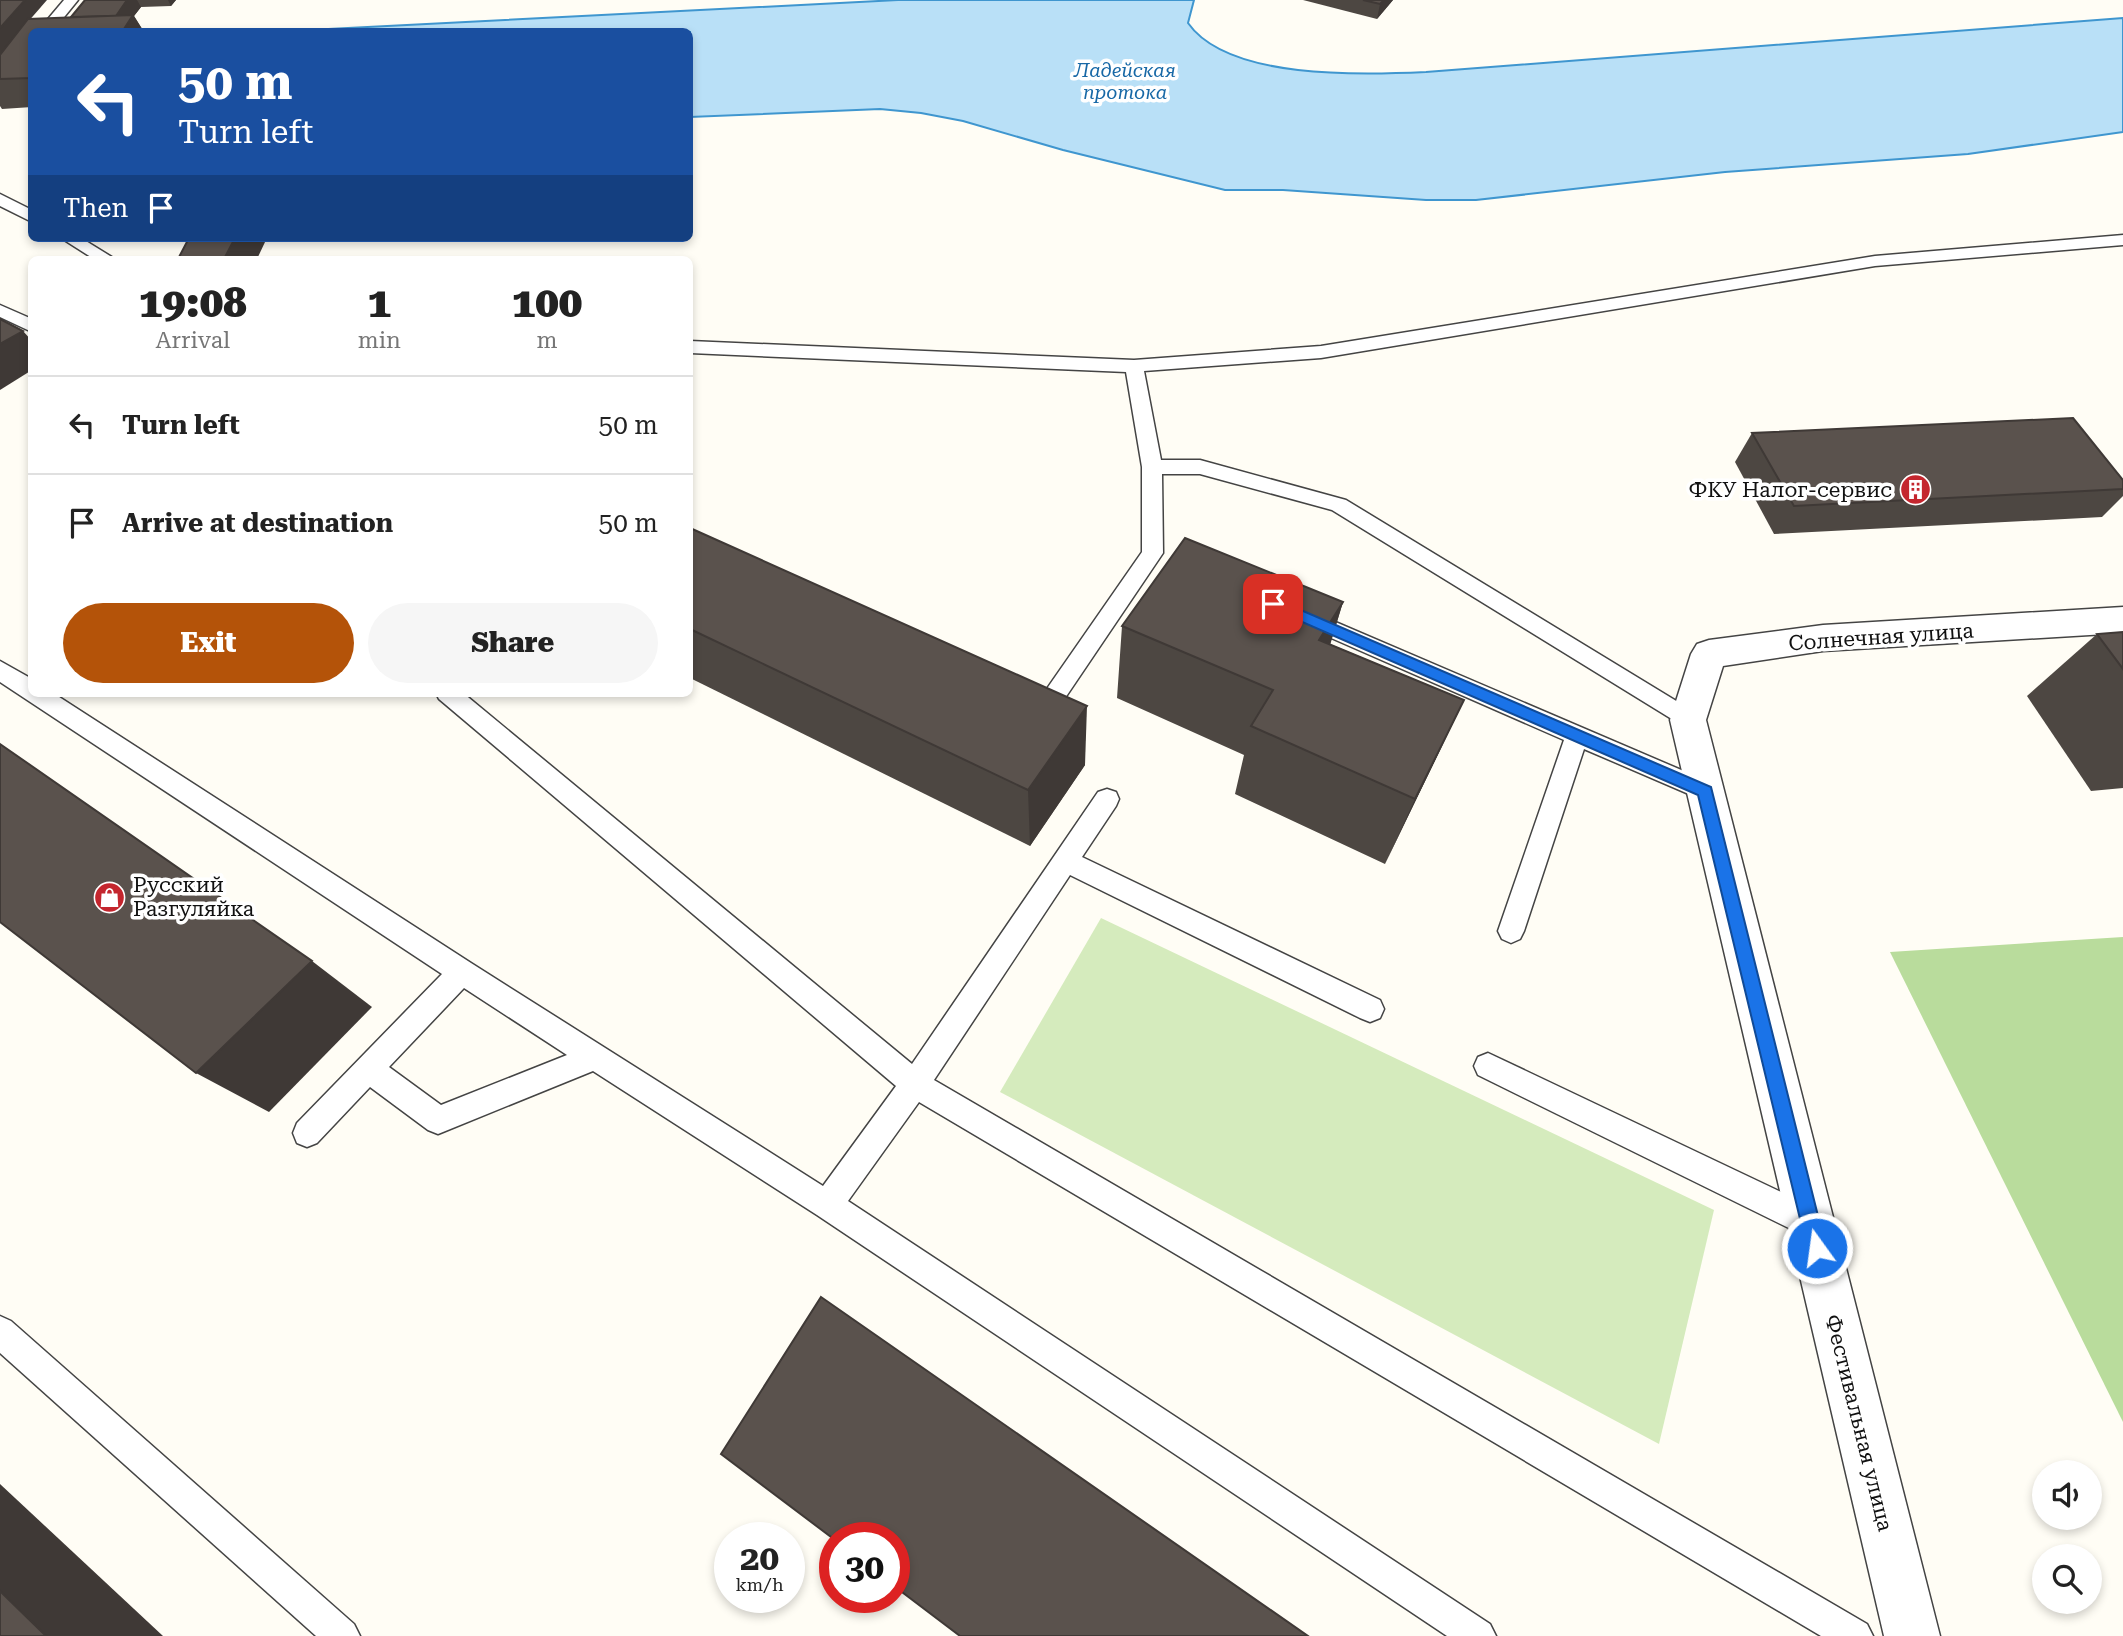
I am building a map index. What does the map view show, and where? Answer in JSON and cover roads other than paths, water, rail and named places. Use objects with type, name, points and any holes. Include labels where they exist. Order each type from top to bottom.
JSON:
[{"type":"street","name":"Солнечная улица","points":[[1688,720],[1709,654],[1823,638],[2123,620]]},
{"type":"street","name":"Фестивальная улица","points":[[1688,720],[1912,1636]]},
{"type":"lane","points":[[47,28],[71,0]]},
{"type":"lane","points":[[0,199],[28,215]]},
{"type":"lane","points":[[693,347],[1134,366],[1321,352],[1875,261],[2123,240]]},
{"type":"lane","points":[[76,242],[101,256]]},
{"type":"lane","points":[[0,310],[28,325]]},
{"type":"lane","points":[[1013,685],[1051,701],[1152,553],[1152,467],[1134,366]]},
{"type":"lane","points":[[1152,467],[1200,467],[1339,505],[1688,720]]},
{"type":"lane","points":[[1286,609],[1705,791]]},
{"type":"lane","points":[[0,670],[28,689]]},
{"type":"lane","points":[[41,697],[462,972],[827,1205],[1478,1636]]},
{"type":"lane","points":[[452,697],[915,1084],[1855,1636]]},
{"type":"lane","points":[[1511,932],[1577,736]]},
{"type":"lane","points":[[827,1205],[915,1084],[1107,799]]},
{"type":"lane","points":[[1065,861],[1370,1009]]},
{"type":"lane","points":[[307,1133],[462,972]]},
{"type":"lane","points":[[368,1069],[438,1120],[595,1057]]},
{"type":"lane","points":[[1488,1066],[1810,1222]]},
{"type":"lane","points":[[0,1332],[342,1636]]},
{"type":"water","name":"Ладейская протока","points":[[898,0],[1194,0],[1188,23],[1207,42],[1233,55],[1298,70],[1367,74],[1426,72],[2123,18],[2123,132],[1968,154],[1725,172],[1476,200],[1426,200],[1283,190],[1225,190],[1063,150],[963,121],[921,113],[880,109],[693,117],[693,28],[348,28]]},
{"type":"place","name":"ФКУ Налог-сервис","points":[[1915,490]]},
{"type":"place","name":"Русский Разгуляйка","points":[[110,897]]}]
